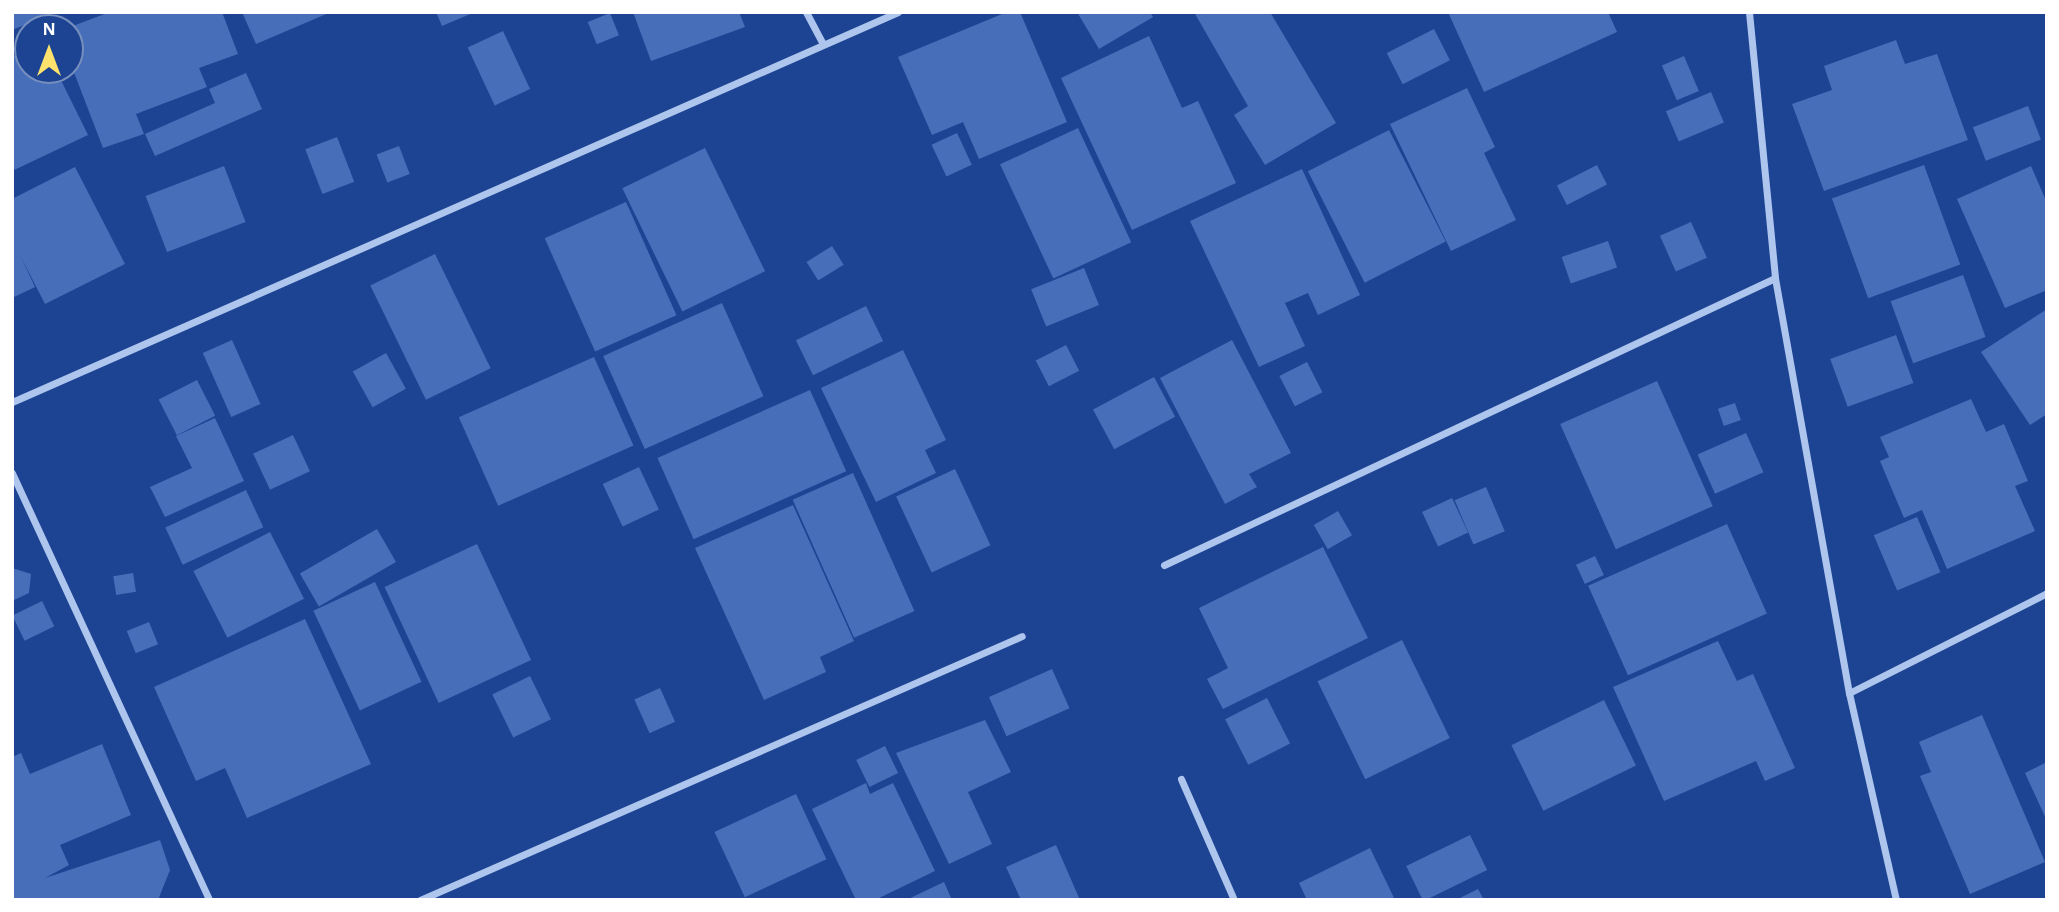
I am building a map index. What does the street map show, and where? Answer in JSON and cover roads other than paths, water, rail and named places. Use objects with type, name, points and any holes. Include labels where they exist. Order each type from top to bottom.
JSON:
[{"type":"street","points":[[806,12],[823,44]]},
{"type":"street","points":[[12,402],[898,12]]},
{"type":"street","points":[[1749,12],[1775,278],[1849,693],[1896,900]]},
{"type":"street","points":[[1164,565],[1775,278]]},
{"type":"street","points":[[12,473],[209,900]]},
{"type":"street","points":[[1849,693],[2047,593]]},
{"type":"street","points":[[420,900],[1021,636]]},
{"type":"street","points":[[1181,779],[1234,900]]}]
